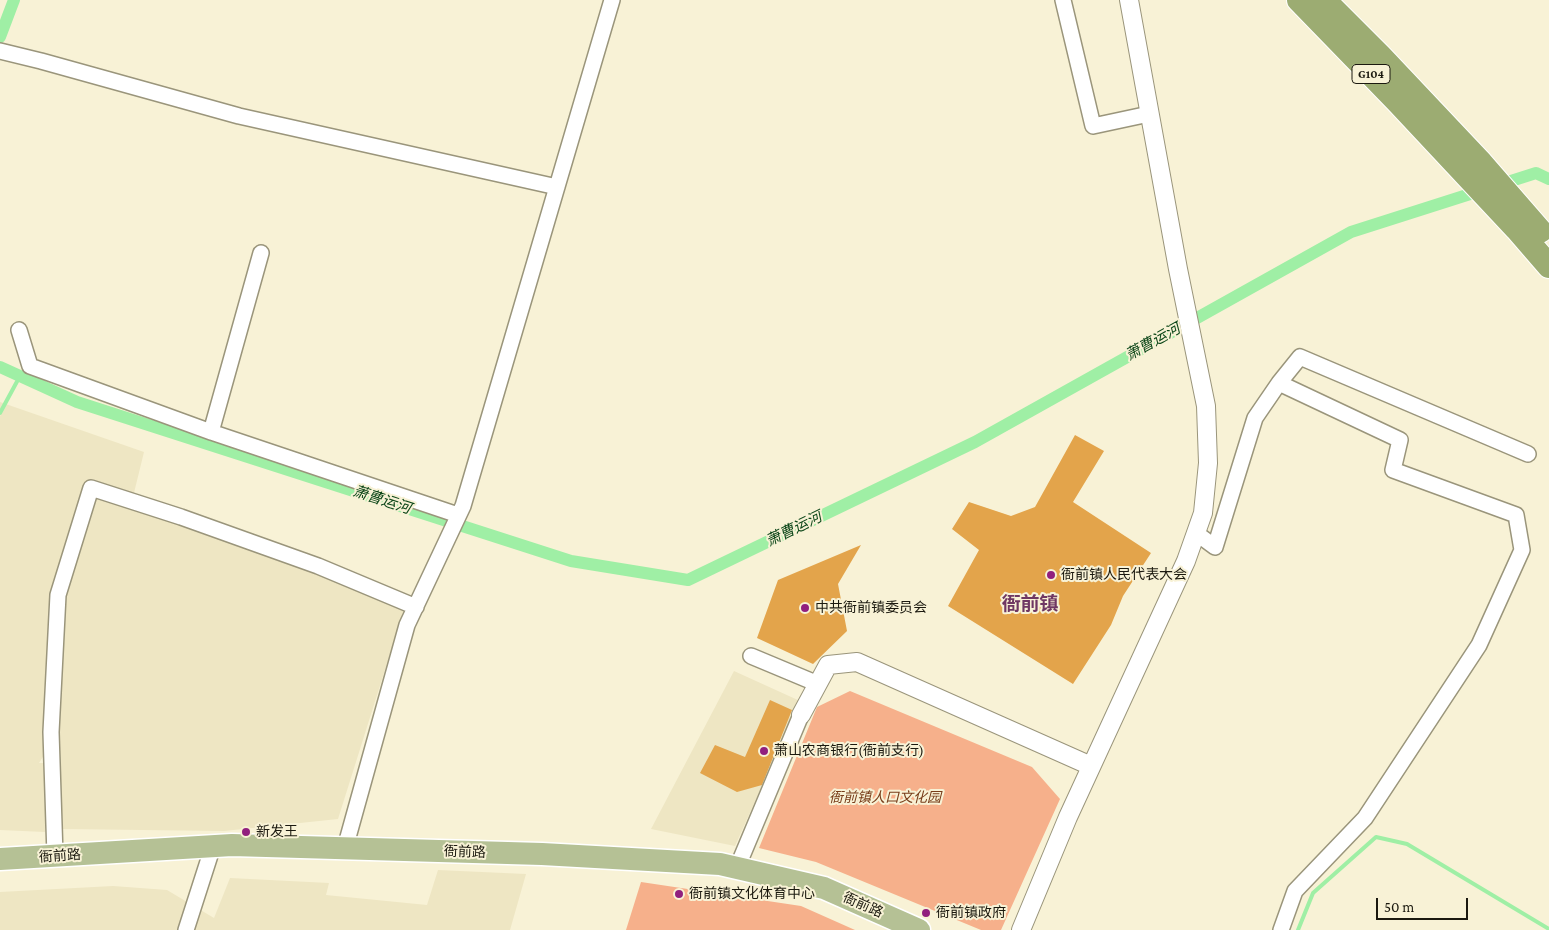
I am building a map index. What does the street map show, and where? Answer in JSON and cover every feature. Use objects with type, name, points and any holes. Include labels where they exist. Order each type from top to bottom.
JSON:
[{"type":"highway","name":"G104","points":[[1299,0],[1451,145]]},
{"type":"highway","name":"G104","points":[[1324,0],[1380,56],[1451,145],[1525,227],[1549,266]]},
{"type":"highway","name":"G104","points":[[1525,227],[1549,242]]},
{"type":"main road","name":"衙前路","points":[[0,859],[232,845],[542,854],[720,864],[824,888],[919,930]]},
{"type":"street","points":[[345,848],[407,625],[461,510],[612,0]]},
{"type":"street","points":[[1063,0],[1093,126],[1149,114]]},
{"type":"street","points":[[1021,930],[1068,817],[1186,561],[1202,513],[1208,463],[1206,406],[1183,295],[1129,0]]},
{"type":"street","points":[[0,51],[238,116],[557,187]]},
{"type":"street","points":[[211,432],[261,253]]},
{"type":"street","points":[[19,330],[30,366],[211,432],[461,510]]},
{"type":"street","points":[[1196,533],[1214,547],[1254,418],[1300,357],[1528,454]]},
{"type":"street","points":[[1279,383],[1400,440],[1393,470],[1516,515],[1522,550],[1479,645],[1365,818],[1295,891],[1281,930]]},
{"type":"street","points":[[55,856],[51,732],[58,595],[91,488],[181,517],[308,563],[416,607]]},
{"type":"street","points":[[751,656],[818,684]]},
{"type":"street","points":[[737,868],[801,715],[828,665],[857,662],[1091,766]]},
{"type":"street","points":[[186,930],[213,846]]},
{"type":"shaded area","points":[[0,402],[144,452],[132,501],[406,603],[338,819],[224,831],[61,829],[60,730],[39,763],[46,763],[45,832],[0,830],[0,416],[2,412],[0,414]]},
{"type":"shaded area","points":[[734,671],[800,701],[735,846],[651,829]]},
{"type":"shaded area","points":[[438,870],[526,874],[510,930],[0,930],[0,892],[113,886],[167,890],[214,918],[230,878],[329,883],[326,895],[427,905]]},
{"type":"green space","name":"衙前镇人口文化园","points":[[850,691],[1032,767],[1060,799],[1001,930],[981,930],[816,862],[759,848],[817,707]]},
{"type":"green space","name":"衙前镇文化体育中心","points":[[641,882],[801,906],[855,930],[626,930]]},
{"type":"building","name":"衙前镇人民代表大会","points":[[1075,435],[1104,451],[1073,502],[1151,553],[1123,596],[1111,625],[1073,684],[948,606],[979,550],[952,529],[969,502],[1011,516],[1035,507]]},
{"type":"building","name":"中共衙前镇委员会","points":[[861,545],[838,584],[847,631],[813,664],[757,638],[778,580]]},
{"type":"building","name":"萧山农商银行(衙前支行)","points":[[770,700],[792,710],[762,785],[737,792],[700,773],[715,745],[745,757]]},
{"type":"waterway","points":[[0,37],[14,0]]},
{"type":"waterway","name":"萧曹运河","points":[[0,367],[77,402],[571,561],[688,580],[975,442],[1351,232],[1536,173],[1549,179]]},
{"type":"waterway","points":[[0,413],[20,376]]},
{"type":"waterway","points":[[1298,930],[1313,893],[1376,837],[1407,844],[1549,929]]},
{"type":"place","name":"衙前镇人民代表大会","points":[[1051,575]]},
{"type":"place","name":"中共衙前镇委员会","points":[[805,608]]},
{"type":"place","name":"萧山农商银行(衙前支行)","points":[[764,751]]},
{"type":"place","name":"新发王","points":[[246,832]]},
{"type":"place","name":"衙前镇文化体育中心","points":[[679,894]]},
{"type":"place","name":"衙前镇政府","points":[[926,913]]},
{"type":"district","name":"衙前镇","points":[[1030,604]]}]
